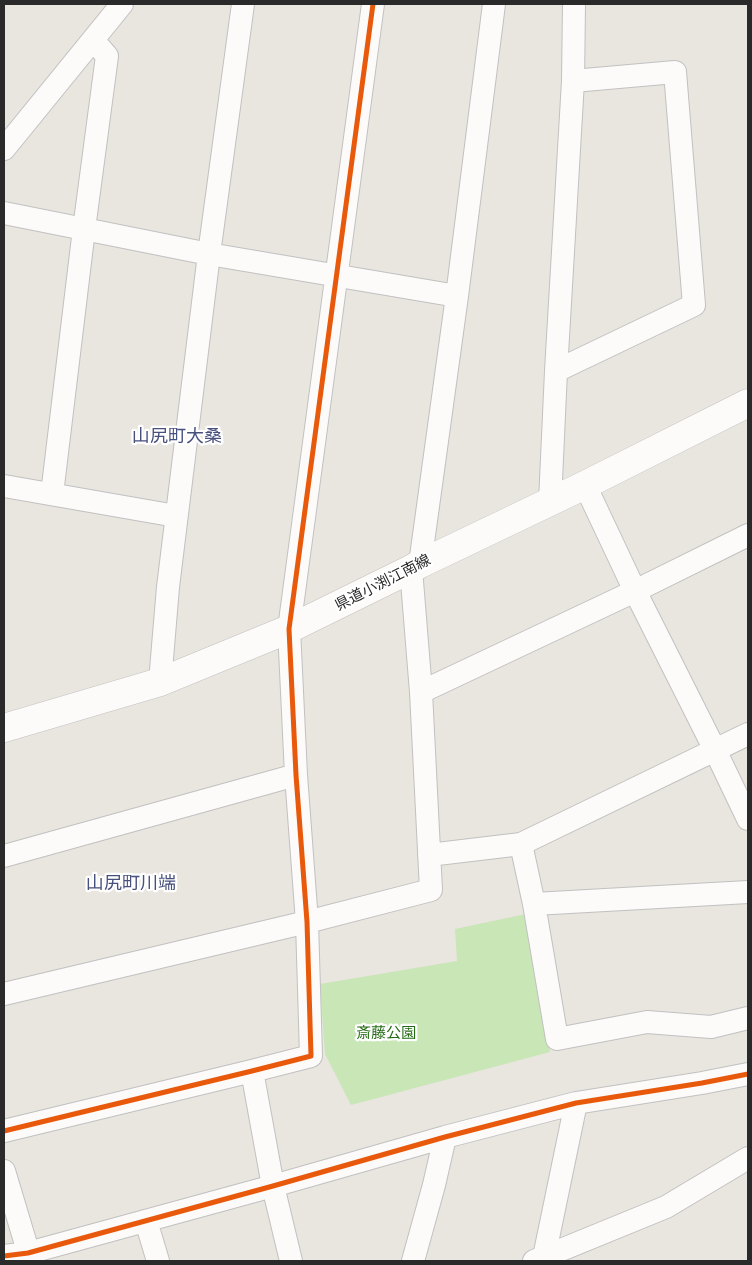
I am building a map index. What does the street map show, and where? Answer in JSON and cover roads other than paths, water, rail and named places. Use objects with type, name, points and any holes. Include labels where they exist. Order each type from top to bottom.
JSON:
[{"type":"main road","name":"県道小渕江南線","points":[[5,727],[160,682],[289,629],[585,485],[748,403]]},
{"type":"street","points":[[4,149],[122,4]]},
{"type":"street","points":[[160,682],[176,516],[243,4]]},
{"type":"street","points":[[4,1131],[311,1056],[306,922],[289,629],[373,4]]},
{"type":"street","points":[[4,994],[306,922],[431,890],[416,566],[457,296],[494,4]]},
{"type":"street","points":[[550,502],[573,81],[574,4]]},
{"type":"street","points":[[52,494],[107,56],[93,40]]},
{"type":"street","points":[[556,371],[694,305],[675,72],[573,81]]},
{"type":"street","points":[[4,213],[209,254],[457,296]]},
{"type":"street","points":[[585,485],[635,591],[748,819]]},
{"type":"street","points":[[4,486],[176,516]]},
{"type":"street","points":[[422,692],[748,535]]},
{"type":"street","points":[[429,855],[521,844],[748,734]]},
{"type":"street","points":[[4,856],[296,775]]},
{"type":"street","points":[[521,844],[534,904],[557,1038],[647,1022],[711,1027],[748,1018]]},
{"type":"street","points":[[534,904],[748,892]]},
{"type":"street","points":[[252,1071],[273,1186],[292,1261]]},
{"type":"street","points":[[4,1256],[29,1257],[146,1221],[445,1137],[576,1103],[748,1074]]},
{"type":"street","points":[[539,1259],[576,1103]]},
{"type":"street","points":[[413,1261],[445,1137]]},
{"type":"street","points":[[539,1259],[666,1207],[748,1158]]},
{"type":"street","points":[[4,1171],[29,1257]]},
{"type":"street","points":[[146,1221],[158,1261]]},
{"type":"district","name":"山尻町大桑","points":[[177,437]]},
{"type":"district","name":"山尻町川端","points":[[131,884]]},
{"type":"park label","name":"斎藤公園","points":[[386,1034]]}]
